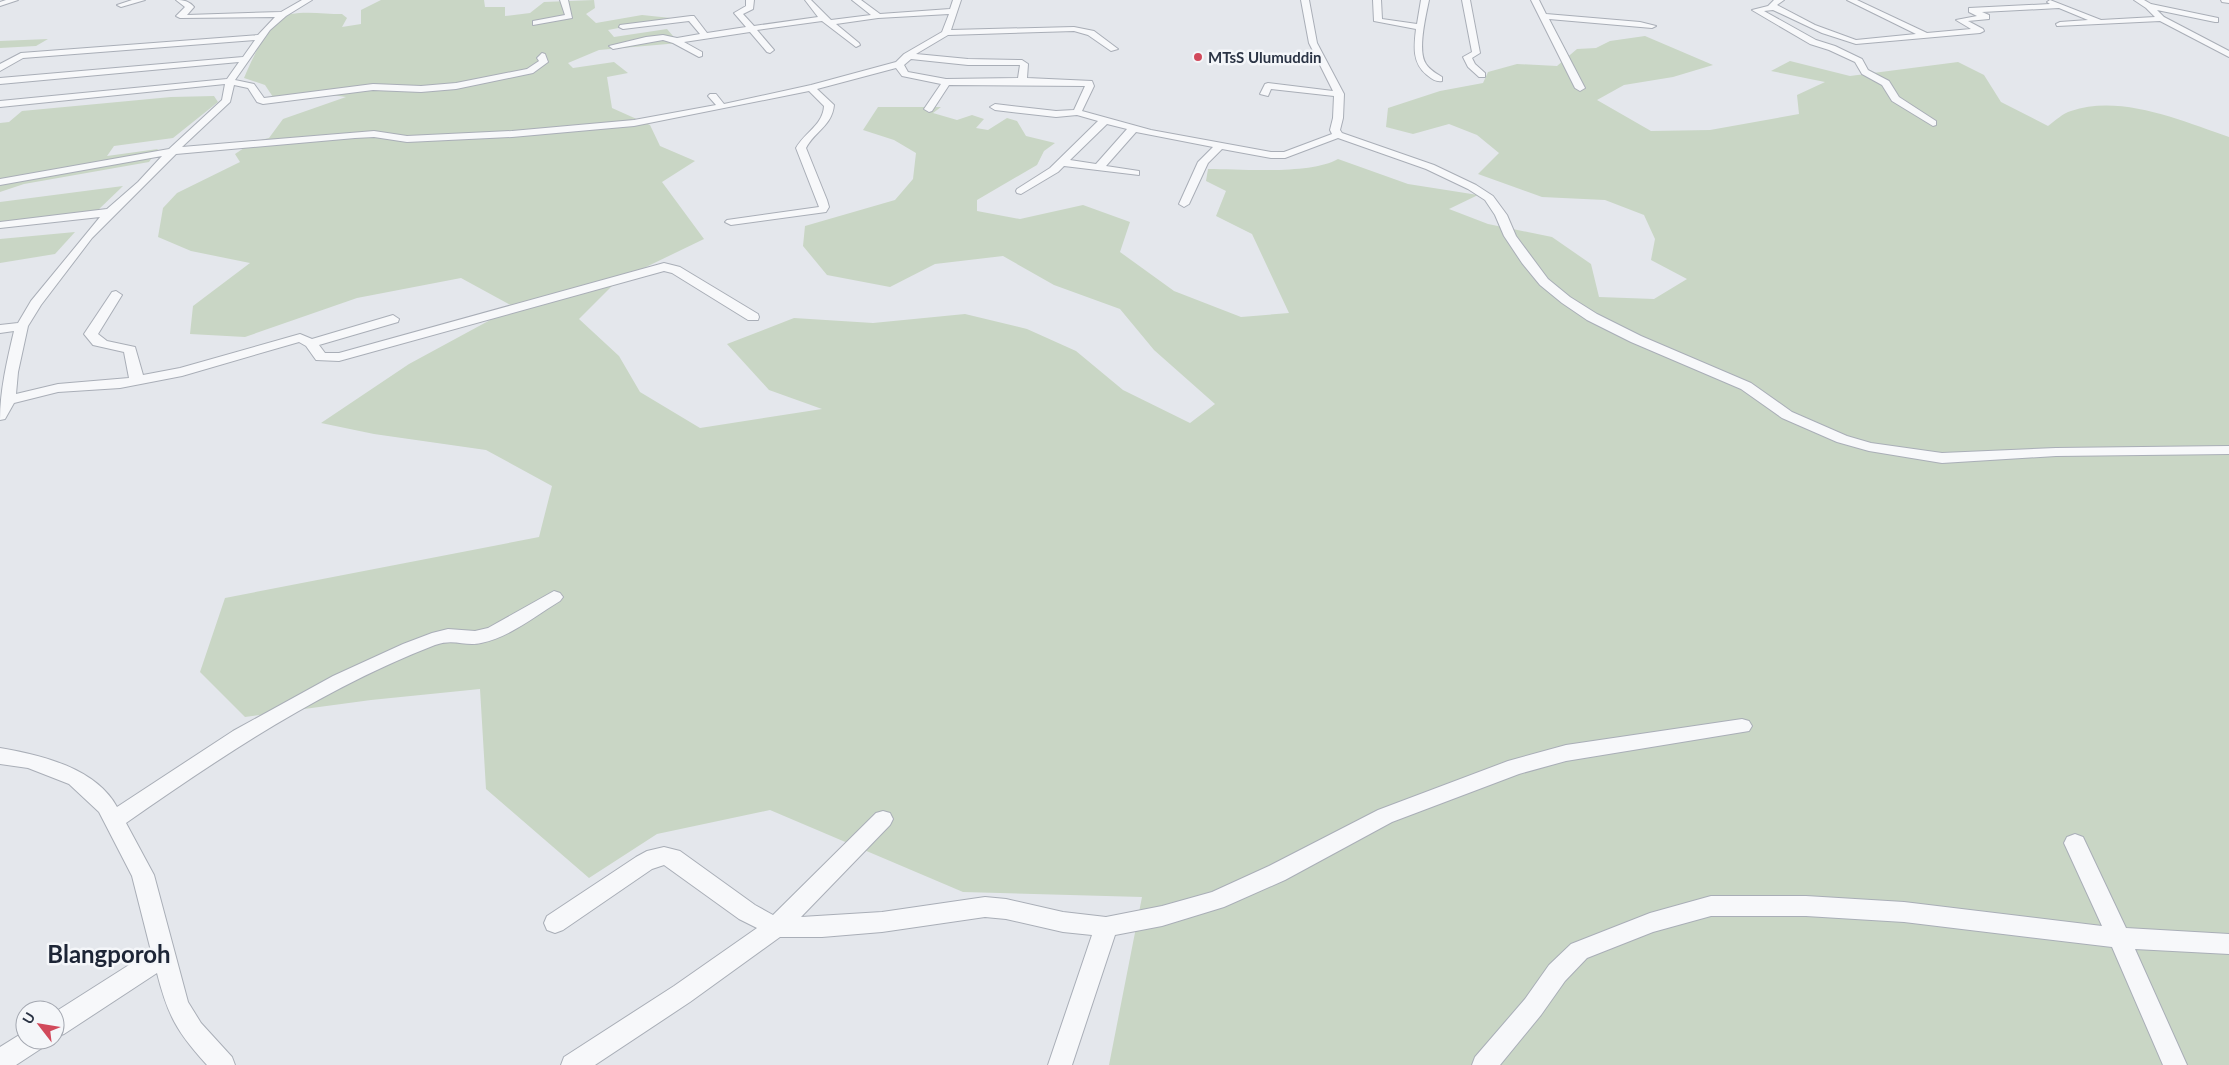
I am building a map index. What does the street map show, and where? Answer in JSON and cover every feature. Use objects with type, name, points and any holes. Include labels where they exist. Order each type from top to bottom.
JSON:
[{"type":"street","points":[[0,4],[14,0]]},
{"type":"street","points":[[120,6],[141,0]]},
{"type":"street","points":[[180,0],[190,7],[181,14],[181,17],[283,14]]},
{"type":"street","points":[[0,416],[8,400],[6,373],[22,326],[35,304],[88,236],[110,212],[142,184],[188,135],[221,107],[226,100],[230,81],[244,58],[267,28],[283,14],[308,0]]},
{"type":"street","points":[[536,23],[569,16],[564,0]]},
{"type":"street","points":[[750,0],[750,7],[738,13],[754,29],[770,50]]},
{"type":"street","points":[[856,0],[878,16]]},
{"type":"street","points":[[0,182],[175,150],[374,134],[407,139],[512,134],[634,123],[722,107],[873,73],[899,64],[907,56],[946,33],[949,29],[957,0]]},
{"type":"street","points":[[1305,0],[1313,43],[1339,94],[1336,130],[1338,135]]},
{"type":"street","points":[[1376,0],[1377,19],[1380,22],[1420,27]]},
{"type":"street","points":[[1425,0],[1420,27],[1420,61],[1430,73],[1439,79]]},
{"type":"street","points":[[1466,0],[1476,53],[1466,57],[1471,65],[1482,75]]},
{"type":"street","points":[[1535,0],[1580,88]]},
{"type":"street","points":[[1851,0],[1928,37]]},
{"type":"street","points":[[2046,0],[2100,22]]},
{"type":"street","points":[[2138,0],[2149,6],[2215,20]]},
{"type":"street","points":[[2225,0],[2229,1]]},
{"type":"street","points":[[808,2],[826,21],[856,45]]},
{"type":"street","points":[[2149,6],[2170,2]]},
{"type":"street","points":[[1856,42],[1802,20],[1777,4],[1756,10],[1812,42],[1826,46],[1859,61],[1860,66],[1865,72],[1886,83],[1895,99],[1933,123]]},
{"type":"street","points":[[1826,46],[1980,31],[1960,20],[1986,17],[1972,10],[2059,6]]},
{"type":"street","points":[[2149,6],[2161,19],[2229,54]]},
{"type":"street","points":[[676,41],[754,29],[826,21],[953,11]]},
{"type":"street","points":[[1542,16],[1652,26]]},
{"type":"street","points":[[622,27],[691,18],[705,36]]},
{"type":"street","points":[[2060,24],[2161,19]]},
{"type":"street","points":[[1775,21],[1802,20]]},
{"type":"street","points":[[946,33],[1074,29],[1091,33],[1114,48]]},
{"type":"street","points":[[0,60],[260,37]]},
{"type":"street","points":[[613,46],[668,37],[698,54]]},
{"type":"street","points":[[2201,40],[2229,42]]},
{"type":"street","points":[[0,68],[37,47]]},
{"type":"street","points":[[0,104],[230,81],[251,86],[257,96],[263,101],[372,87],[388,86],[410,89],[448,87],[530,71],[544,62],[541,58],[542,56]]},
{"type":"street","points":[[907,56],[968,62],[1019,62],[1024,64],[1022,81]]},
{"type":"street","points":[[0,81],[244,58]]},
{"type":"street","points":[[899,64],[900,71],[907,75],[946,82],[1022,81],[1088,83],[1090,86],[1077,112]]},
{"type":"street","points":[[929,109],[946,82]]},
{"type":"street","points":[[1265,94],[1268,86],[1339,94]]},
{"type":"street","points":[[731,222],[806,214],[822,210],[824,207],[802,151],[805,140],[826,121],[829,113],[827,102],[811,88]]},
{"type":"street","points":[[713,96],[722,107]]},
{"type":"street","points":[[994,107],[1056,114],[1077,112],[1133,129],[1280,156],[1338,135],[1430,167],[1472,186],[1489,198],[1501,215],[1510,236],[1526,260],[1544,282],[1566,300],[1592,317],[1636,339],[1746,386],[1787,415],[1842,440],[1869,447],[1942,458],[2056,452],[2229,450]]},
{"type":"street","points":[[1022,191],[1046,177],[1105,120]]},
{"type":"street","points":[[1098,167],[1133,129]]},
{"type":"street","points":[[1184,204],[1203,162],[1220,146]]},
{"type":"street","points":[[1060,162],[1135,173]]},
{"type":"street","points":[[0,225],[110,212]]},
{"type":"street","points":[[8,400],[58,388],[120,384],[206,367],[300,338],[311,343],[321,357],[339,357],[442,331],[664,267],[676,270],[753,317]]},
{"type":"street","points":[[116,295],[91,334],[95,342],[99,344],[130,350],[138,381]]},
{"type":"street","points":[[311,343],[392,318]]},
{"type":"street","points":[[0,329],[22,326]]},
{"type":"street","points":[[114,820],[297,702],[371,666],[432,640],[453,635],[473,638],[487,636],[554,597]]},
{"type":"street","points":[[555,923],[644,862],[664,856],[672,857],[747,912],[776,927],[822,927],[882,922],[985,907],[1006,909],[1063,922],[1106,927],[1162,916],[1216,900],[1277,873],[1385,816],[1515,768],[1566,753],[1742,726]]},
{"type":"street","points":[[0,756],[30,761],[76,778],[106,806],[143,874],[177,1005],[192,1030],[224,1065]]},
{"type":"street","points":[[585,1062],[776,927],[883,819]]},
{"type":"street","points":[[2075,843],[2120,938],[2175,1065]]},
{"type":"street","points":[[1484,1065],[1533,1007],[1557,973],[1579,951],[1650,923],[1711,906],[1806,906],[1904,912],[2120,938],[2229,944]]},
{"type":"street","points":[[1060,1065],[1106,927]]},
{"type":"street","points":[[65,1020],[165,955]]},
{"type":"street","points":[[0,1061],[17,1050]]},
{"type":"green space","points":[[381,0],[484,0],[485,7],[505,7],[505,16],[530,13],[544,2],[594,0],[595,8],[586,14],[596,23],[642,15],[671,18],[608,30],[614,37],[667,29],[679,43],[599,50],[568,63],[573,68],[614,62],[628,73],[607,77],[612,108],[650,125],[660,146],[695,161],[662,182],[704,239],[617,281],[579,319],[619,356],[640,392],[700,428],[822,409],[769,390],[727,344],[794,318],[873,323],[965,314],[1027,329],[1076,351],[1123,390],[1190,423],[1215,404],[1154,350],[1120,309],[1054,285],[1003,256],[935,264],[890,287],[827,275],[803,246],[805,226],[895,200],[913,179],[916,153],[894,140],[863,130],[878,107],[941,107],[933,113],[957,120],[972,115],[984,119],[976,128],[988,130],[1007,118],[1017,121],[1026,136],[1055,143],[1044,151],[1037,165],[977,200],[977,211],[1020,219],[1083,205],[1130,222],[1120,252],[1174,291],[1241,317],[1289,313],[1252,234],[1216,216],[1226,191],[1206,181],[1208,169],[1294,169],[1326,164],[1338,159],[1408,184],[1478,195],[1449,209],[1488,224],[1552,237],[1591,264],[1599,297],[1654,299],[1687,279],[1651,260],[1655,239],[1644,215],[1605,200],[1542,197],[1478,174],[1499,153],[1477,135],[1449,124],[1413,134],[1386,127],[1388,108],[1440,91],[1483,83],[1488,72],[1517,64],[1557,66],[1577,49],[1596,48],[1610,41],[1645,36],[1713,65],[1673,77],[1624,85],[1597,100],[1651,131],[1710,130],[1799,114],[1797,95],[1825,82],[1771,71],[1790,61],[1850,76],[1958,62],[1984,75],[2001,102],[2048,126],[2062,115],[2071,111],[2090,107],[2110,106],[2131,108],[2172,117],[2229,137],[2229,1065],[1109,1065],[1142,897],[963,892],[770,810],[657,834],[589,878],[486,789],[480,689],[371,700],[245,717],[200,672],[225,598],[539,537],[552,486],[486,450],[374,434],[321,423],[409,364],[514,307],[461,278],[357,298],[245,337],[190,334],[193,306],[250,263],[191,251],[158,237],[163,208],[177,193],[240,162],[235,154],[253,142],[269,138],[283,119],[346,97],[318,93],[273,97],[265,85],[244,78],[262,41],[276,23],[283,17],[291,14],[310,13],[342,14],[347,18],[342,27],[361,24],[361,10]]},
{"type":"green space","points":[[48,39],[36,46],[0,48],[0,41]]},
{"type":"green space","points":[[214,96],[218,102],[173,138],[114,146],[107,156],[158,149],[149,162],[24,184],[0,192],[0,123],[9,122],[22,111],[171,97]]},
{"type":"green space","points":[[123,186],[96,212],[0,224],[0,202]]},
{"type":"green space","points":[[75,232],[55,254],[0,263],[0,239]]},
{"type":"place","name":"MTsS Ulumuddin","points":[[1198,57]]},
{"type":"district","name":"Blangporoh","points":[[109,953]]}]
